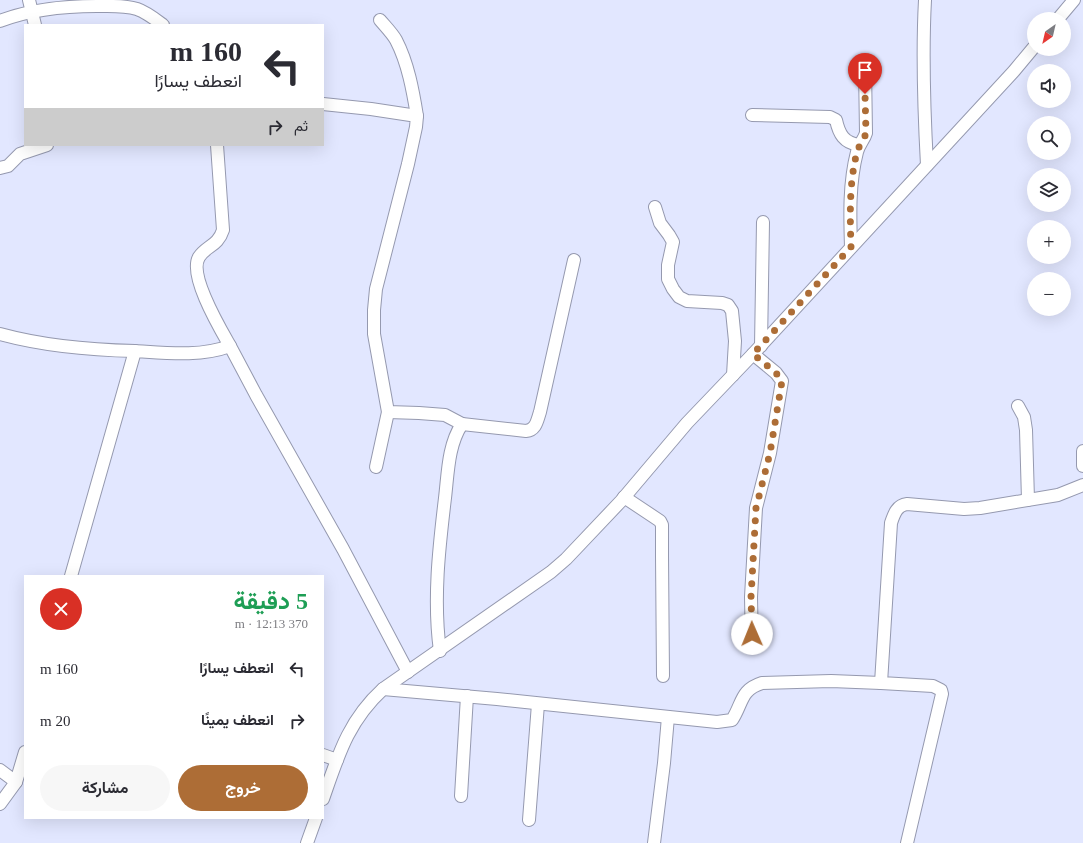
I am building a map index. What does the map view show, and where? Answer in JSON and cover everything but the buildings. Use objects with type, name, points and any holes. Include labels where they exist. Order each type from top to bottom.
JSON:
[{"type":"street","points":[[925,0],[923,25],[927,165]]},
{"type":"street","points":[[1064,12],[1074,0]]},
{"type":"street","points":[[0,21],[30,6],[120,6],[137,9],[151,16],[162,24]]},
{"type":"street","points":[[30,6],[35,24]]},
{"type":"street","points":[[376,467],[388,412],[374,334],[376,289],[408,164],[417,116],[414,96],[402,55],[395,39],[380,20]]},
{"type":"street","points":[[324,796],[347,734],[372,699],[383,689],[551,572],[580,544],[624,497],[687,423],[757,350],[1027,56]]},
{"type":"street","points":[[851,247],[850,210],[852,180],[859,145],[865,138],[866,133],[865,68]]},
{"type":"street","points":[[324,104],[417,116]]},
{"type":"street","points":[[752,116],[830,117],[836,120],[842,136],[852,144],[859,145]]},
{"type":"street","points":[[0,168],[8,166],[20,154],[44,146]]},
{"type":"street","points":[[217,146],[223,230],[221,238],[199,257],[197,262],[197,269],[208,306],[256,396],[343,549],[408,672]]},
{"type":"street","points":[[655,207],[660,223],[673,242],[668,265],[668,279],[679,297],[687,301],[722,303],[731,308],[735,341],[732,375]]},
{"type":"street","points":[[752,647],[751,597],[756,508],[770,453],[782,381],[757,350],[763,222]]},
{"type":"street","points":[[388,412],[445,415],[462,424],[526,431],[535,428],[540,412],[574,260]]},
{"type":"street","points":[[0,334],[61,346],[109,350],[177,353],[209,352],[230,346]]},
{"type":"street","points":[[71,575],[135,351]]},
{"type":"street","points":[[1018,406],[1024,417],[1026,430],[1028,500]]},
{"type":"street","points":[[440,650],[436,627],[442,523],[450,456],[456,432],[462,424]]},
{"type":"street","points":[[1083,451],[1083,466]]},
{"type":"street","points":[[881,683],[891,523],[897,509],[907,504],[964,509],[995,506],[1058,494],[1083,485]]},
{"type":"street","points":[[624,497],[660,521],[662,526],[663,676]]},
{"type":"street","points":[[383,689],[727,722],[732,720],[737,713],[747,692],[754,686],[762,683],[831,681],[933,686],[940,690],[942,694],[907,843]]},
{"type":"street","points":[[460,796],[467,696]]},
{"type":"street","points":[[529,820],[538,704]]},
{"type":"street","points":[[654,843],[668,717]]},
{"type":"street","points":[[0,804],[16,782],[24,755]]},
{"type":"street","points":[[324,756],[337,760]]},
{"type":"street","points":[[0,770],[16,782]]},
{"type":"street","points":[[307,843],[316,819]]},
{"type":"route","points":[[752,634],[751,597],[756,508],[770,453],[782,381],[780,376],[753,354],[851,247],[850,210],[852,180],[857,150],[865,138],[866,133],[865,94]]}]
